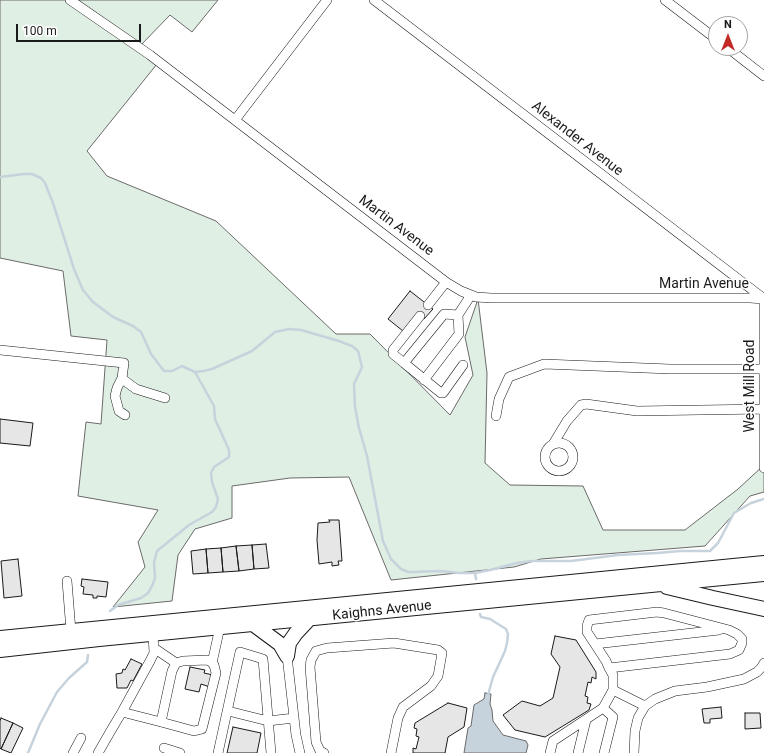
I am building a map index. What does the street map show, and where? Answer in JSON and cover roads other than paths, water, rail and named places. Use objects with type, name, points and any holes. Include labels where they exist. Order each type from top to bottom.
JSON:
[{"type":"highway","name":"Kaighns Avenue","points":[[0,641],[71,632],[764,563]]},
{"type":"highway","name":"Kaighns Avenue","points":[[0,641],[153,634],[764,574]]},
{"type":"highway","points":[[658,584],[764,609]]},
{"type":"highway","points":[[287,656],[289,643],[310,618]]},
{"type":"highway","points":[[253,624],[280,644],[287,656]]},
{"type":"street","name":"Martin Avenue","points":[[70,0],[150,55],[446,282],[461,291],[471,295],[491,298],[764,299]]},
{"type":"street","points":[[235,120],[327,0]]},
{"type":"street","name":"Alexander Avenue","points":[[374,0],[764,299]]},
{"type":"street","points":[[665,0],[708,33]]},
{"type":"street","points":[[738,56],[764,76]]},
{"type":"street","points":[[428,305],[446,282]]},
{"type":"street","points":[[424,380],[459,334],[458,315],[471,295]]},
{"type":"street","name":"West Mill Road","points":[[764,304],[764,468]]},
{"type":"street","points":[[404,363],[444,314],[458,315]]},
{"type":"street","points":[[420,316],[393,350],[393,354],[441,393],[443,393],[463,365]]},
{"type":"street","points":[[0,350],[124,363],[122,378],[115,396],[119,412],[125,414]]},
{"type":"street","points":[[496,416],[499,399],[509,377],[544,364],[670,369],[764,369]]},
{"type":"street","points":[[122,378],[136,389],[165,398]]},
{"type":"street","points":[[553,444],[567,420],[581,405],[586,404],[637,411],[764,409]]},
{"type":"street","points":[[67,581],[71,632]]},
{"type":"street","points":[[550,753],[553,741],[602,708],[613,690],[613,675],[610,668],[587,632],[589,620],[657,612],[725,630],[737,634],[742,639],[739,650],[730,654],[610,668]]},
{"type":"street","points":[[212,663],[220,627]]},
{"type":"street","points":[[595,644],[725,630]]},
{"type":"street","points":[[98,753],[154,653],[153,634]]},
{"type":"street","points":[[324,753],[320,751],[316,742],[310,667],[311,660],[316,651],[327,648],[394,643],[438,650],[442,653],[438,676],[431,686],[403,707],[398,718],[391,753]]},
{"type":"street","points":[[154,648],[176,663]]},
{"type":"street","points":[[218,753],[240,652],[263,659],[271,753]]},
{"type":"street","points":[[287,656],[296,735],[300,753]]},
{"type":"street","points":[[122,712],[194,731],[202,729],[216,672],[212,663],[207,660],[183,661],[176,663],[172,671],[161,722]]},
{"type":"street","points":[[634,753],[638,718],[645,706],[655,699],[675,691],[707,687],[744,679],[763,668]]},
{"type":"street","points":[[613,690],[645,706]]},
{"type":"street","points":[[602,708],[613,717],[604,753]]},
{"type":"street","points":[[228,710],[268,720],[294,718]]},
{"type":"street","points":[[578,753],[586,720]]},
{"type":"street","points":[[73,753],[81,738]]},
{"type":"street","points":[[164,748],[180,753]]},
{"type":"waterway","points":[[0,177],[32,174],[41,178],[45,183],[53,203],[74,269],[83,290],[93,302],[113,317],[133,326],[141,332],[151,354],[164,371],[172,371],[182,366],[195,372],[212,369],[252,351],[275,332],[289,329],[301,330],[339,341],[352,346],[358,351],[362,367],[354,384],[355,407],[367,456],[383,541],[391,559],[401,569],[408,572],[440,571],[475,573],[532,561],[571,561],[618,555],[680,551],[710,551],[718,543],[734,513],[751,503],[764,499]]},
{"type":"waterway","points":[[110,611],[118,605],[141,598],[148,593],[155,578],[154,562],[157,551],[189,525],[212,512],[216,507],[218,499],[212,482],[211,473],[214,467],[229,457],[229,450],[215,419],[214,406],[195,372]]},
{"type":"waterway","points":[[475,573],[476,579]]},
{"type":"waterway","points":[[480,614],[481,617],[490,619],[506,629],[508,634],[505,651],[493,677],[488,695]]},
{"type":"waterway","points":[[28,753],[40,724],[57,692],[69,678],[87,662],[88,655]]}]
